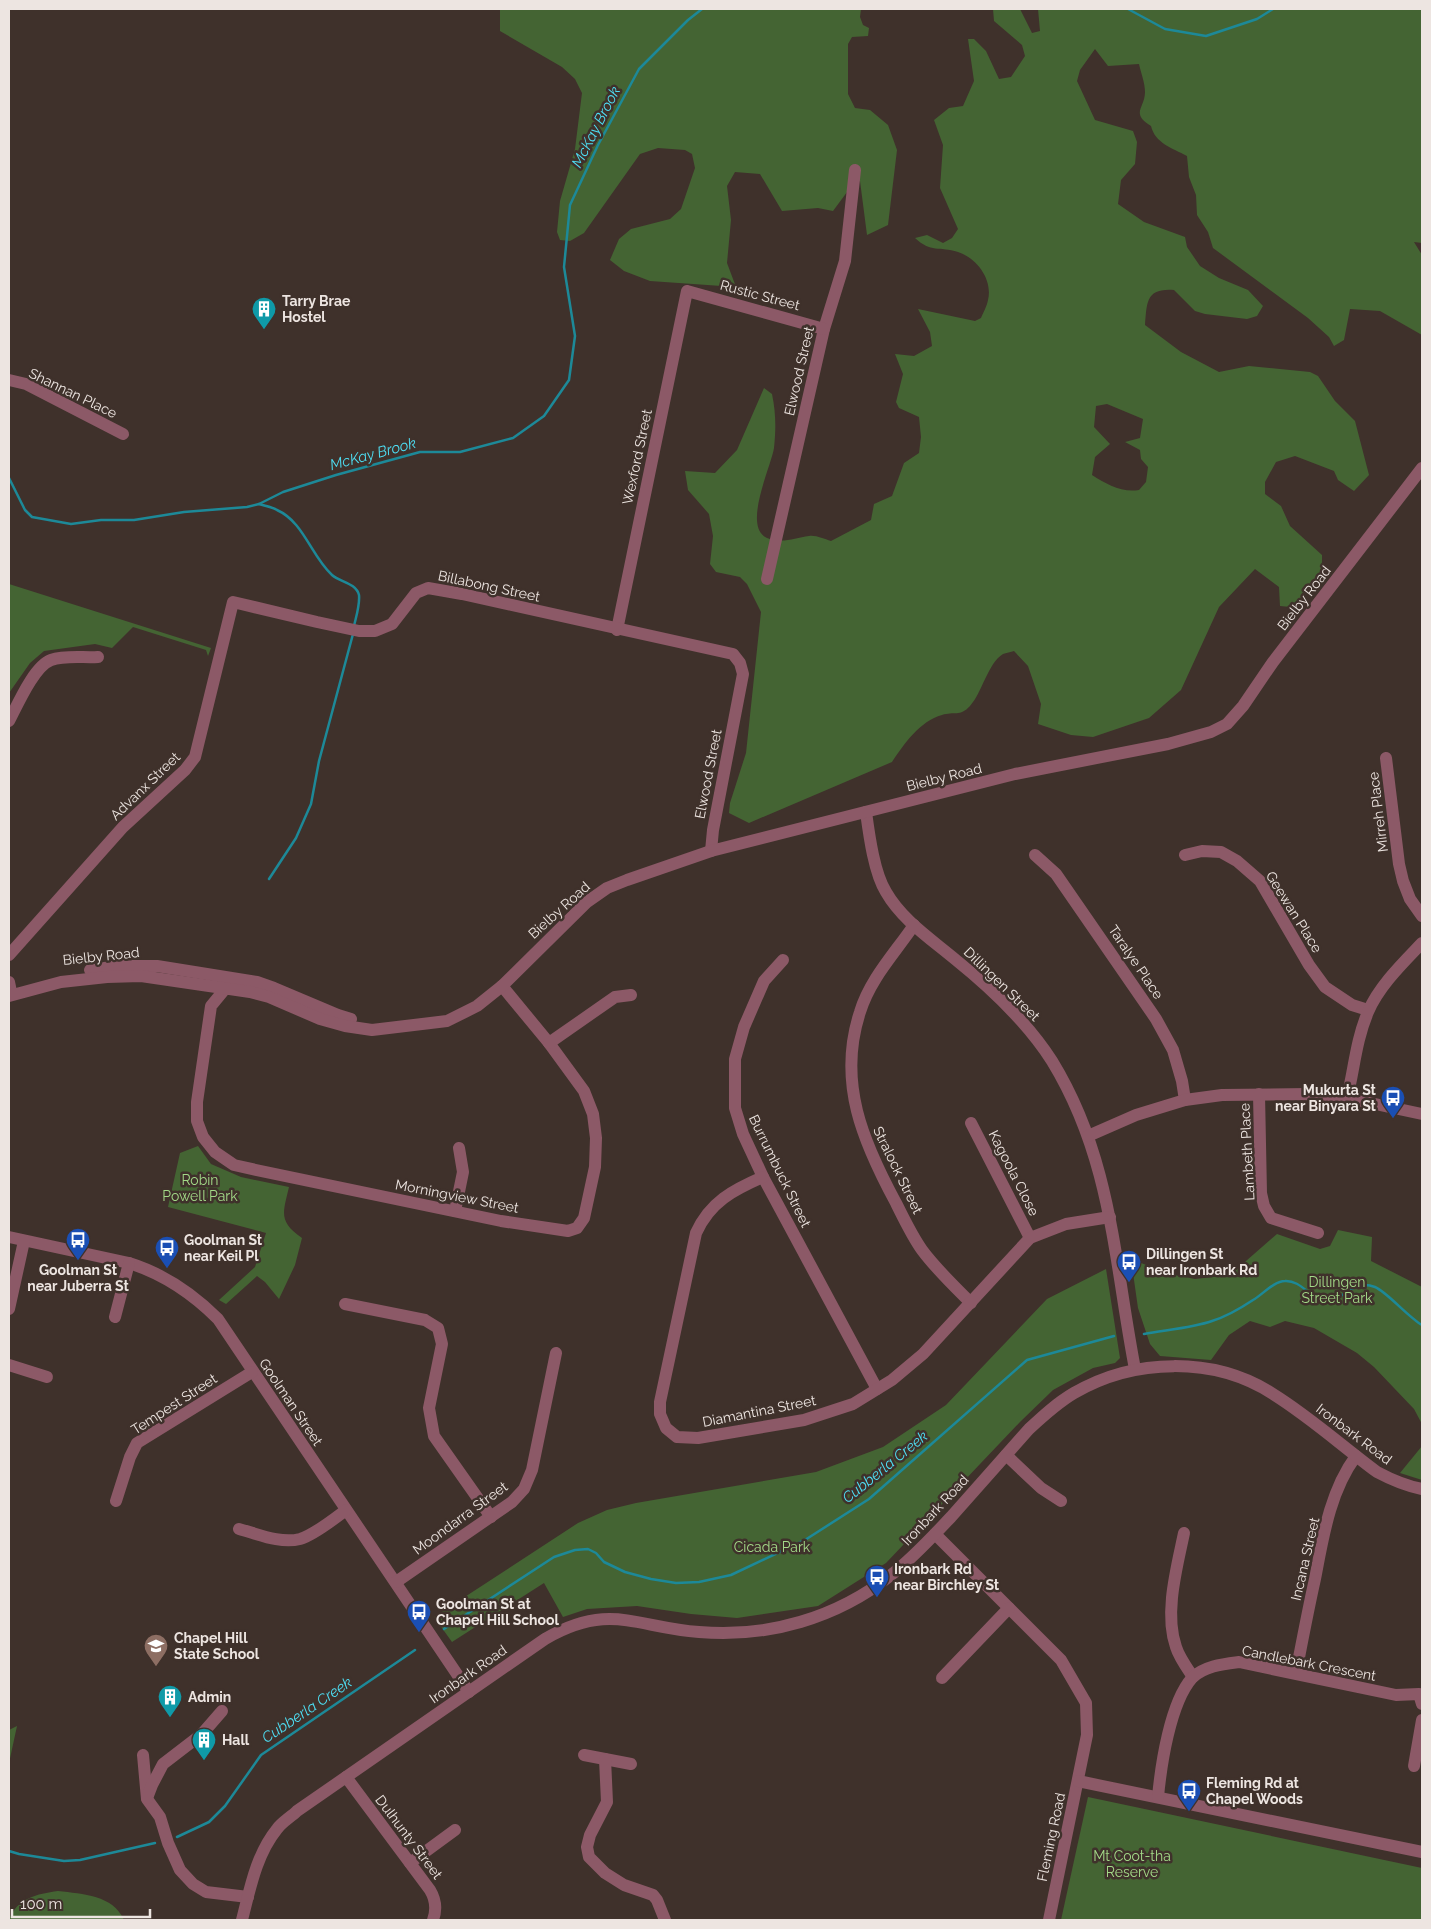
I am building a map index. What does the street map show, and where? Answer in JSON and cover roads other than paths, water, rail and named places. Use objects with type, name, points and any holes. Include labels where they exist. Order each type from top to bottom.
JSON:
[{"type":"street","name":"Elwood Street","points":[[767,579],[824,328],[845,261],[855,170]]},
{"type":"street","name":"Rustic Street","points":[[687,291],[824,328]]},
{"type":"street","name":"Wexford Street","points":[[617,630],[687,291]]},
{"type":"street","name":"Shannan Place","points":[[9,380],[26,384],[123,434]]},
{"type":"street","name":"Bielby Road","points":[[9,991],[107,976],[140,976],[250,992],[269,997],[320,1019],[345,1026],[372,1030],[447,1021],[476,1006],[502,986],[587,902],[607,888],[711,851],[1015,774],[1168,744],[1211,732],[1227,724],[1243,706],[1273,662],[1422,468]]},
{"type":"street","name":"Billabong Street","points":[[232,602],[359,631],[375,631],[392,624],[416,593],[428,588],[733,654],[740,663],[743,674]]},
{"type":"street","name":"Advanx Street","points":[[9,955],[123,827],[185,770],[195,757],[201,740],[232,602]]},
{"type":"street","points":[[9,721],[32,679],[43,664],[52,660],[98,657]]},
{"type":"street","name":"Elwood Street","points":[[711,851],[713,830],[743,674]]},
{"type":"street","name":"Mirreh Place","points":[[1386,758],[1399,864],[1410,899],[1422,916]]},
{"type":"street","name":"Dillingen Street","points":[[866,812],[874,859],[884,890],[898,911],[981,980],[1023,1023],[1051,1060],[1065,1084],[1088,1136],[1098,1167],[1110,1217],[1135,1369]]},
{"type":"street","name":"Geewan Place","points":[[1185,855],[1202,851],[1221,852],[1237,861],[1260,881],[1309,965],[1325,987],[1352,1005],[1368,1010]]},
{"type":"street","name":"Taralye Place","points":[[1035,855],[1056,874],[1156,1019],[1173,1050],[1182,1081],[1185,1100]]},
{"type":"street","name":"Stralock Street","points":[[914,925],[871,986],[860,1010],[853,1039],[850,1070],[855,1107],[866,1144],[921,1248],[933,1264],[972,1303]]},
{"type":"street","points":[[1347,1098],[1360,1033],[1368,1010],[1384,986],[1422,943]]},
{"type":"street","name":"Burrumbuck Street","points":[[783,960],[764,981],[744,1027],[735,1059],[735,1108],[742,1134],[877,1389]]},
{"type":"street","name":"Bielby Road","points":[[9,991],[55,975],[119,966],[157,966],[257,982],[338,1015],[401,1026]]},
{"type":"street","points":[[201,984],[211,1006],[225,989]]},
{"type":"street","name":"Morningview Street","points":[[211,1006],[197,1102],[197,1121],[203,1137],[215,1152],[234,1165],[501,1221],[568,1231],[577,1228],[584,1218],[595,1167],[596,1138],[593,1114],[584,1091],[549,1042],[502,986]]},
{"type":"street","points":[[549,1042],[615,997],[631,995]]},
{"type":"street","name":"Lambeth Place","points":[[1259,1094],[1264,1206],[1272,1218],[1318,1233]]},
{"type":"street","points":[[1088,1136],[1136,1116],[1185,1100],[1222,1095],[1308,1094],[1347,1098],[1422,1114]]},
{"type":"street","name":"Kagoola Close","points":[[971,1123],[1030,1238]]},
{"type":"street","points":[[455,1211],[463,1172],[460,1148]]},
{"type":"street","name":"Diamantina Street","points":[[764,1177],[716,1203],[703,1217],[696,1233],[660,1402],[660,1414],[666,1428],[677,1437],[698,1438],[804,1420],[853,1404],[892,1380],[923,1354],[1030,1238],[1066,1224],[1110,1217]]},
{"type":"street","name":"Goolman Street","points":[[9,1237],[129,1263],[148,1269],[188,1292],[218,1319],[469,1692]]},
{"type":"street","points":[[9,1309],[24,1240]]},
{"type":"street","points":[[115,1317],[129,1263]]},
{"type":"street","points":[[345,1304],[425,1320],[438,1328],[442,1344],[429,1408],[430,1422],[434,1436],[490,1517]]},
{"type":"street","name":"Moondarra Street","points":[[396,1582],[512,1502],[524,1489],[532,1470],[556,1352]]},
{"type":"street","points":[[9,1365],[47,1377]]},
{"type":"street","name":"Ironbark Road","points":[[242,1920],[254,1872],[264,1849],[277,1828],[297,1811],[545,1639],[560,1630],[586,1621],[617,1618],[681,1630],[724,1633],[760,1631],[812,1618],[850,1602],[875,1587],[903,1565],[935,1534],[1049,1410],[1073,1393],[1107,1377],[1150,1367],[1190,1367],[1225,1373],[1253,1383],[1273,1394],[1391,1480],[1409,1487],[1422,1489]]},
{"type":"street","name":"Tempest Street","points":[[116,1501],[130,1457],[137,1443],[252,1372]]},
{"type":"street","points":[[1006,1455],[1041,1488],[1062,1501]]},
{"type":"street","name":"Incana Street","points":[[1296,1673],[1322,1544],[1333,1502],[1345,1472],[1356,1456]]},
{"type":"street","points":[[239,1529],[273,1539],[288,1541],[301,1539],[346,1510]]},
{"type":"street","points":[[1158,1797],[1160,1774],[1173,1715],[1181,1694],[1193,1677],[1176,1647],[1171,1616],[1174,1581],[1184,1532]]},
{"type":"street","points":[[935,1534],[1061,1660],[1086,1704],[1087,1735],[1078,1781]]},
{"type":"street","points":[[942,1678],[1009,1608]]},
{"type":"street","name":"Candlebark Crescent","points":[[1193,1677],[1213,1666],[1239,1662],[1396,1695],[1421,1696]]},
{"type":"street","points":[[147,1799],[163,1764],[202,1734],[222,1711]]},
{"type":"street","points":[[1414,1766],[1422,1720]]},
{"type":"street","points":[[143,1755],[147,1799],[160,1817],[168,1843],[180,1870],[193,1884],[206,1892],[248,1897]]},
{"type":"street","points":[[584,1755],[631,1764]]},
{"type":"street","points":[[605,1759],[607,1802],[590,1835],[587,1847],[589,1857],[605,1873],[624,1885],[653,1895],[665,1920]]},
{"type":"street","name":"Dulhunty Street","points":[[346,1777],[435,1898],[436,1910],[433,1920]]},
{"type":"street","name":"Fleming Road","points":[[1049,1920],[1078,1781],[1422,1852]]},
{"type":"street","points":[[410,1863],[455,1830]]},
{"type":"waterway","name":"McKay Brook","points":[[9,478],[25,510],[32,517],[71,524],[101,520],[134,520],[184,512],[247,507],[259,504],[283,492],[336,475],[420,452],[460,452],[513,438],[544,416],[569,380],[575,336],[564,267],[570,205],[598,145],[639,69],[688,20],[702,9]]},
{"type":"waterway","points":[[1128,9],[1165,29],[1206,36],[1257,19],[1273,9]]},
{"type":"waterway","points":[[259,504],[286,515],[301,531],[318,559],[332,575],[355,588],[359,595],[359,603],[354,626]]},
{"type":"waterway","points":[[269,879],[296,838],[311,804],[319,761],[353,634]]},
{"type":"waterway","name":"Cubberla Creek","points":[[1144,1334],[1196,1325],[1228,1315],[1257,1298],[1277,1283],[1285,1281],[1297,1284],[1312,1295],[1323,1300],[1336,1298],[1362,1285],[1375,1287],[1422,1325]]},
{"type":"waterway","name":"Cubberla Creek","points":[[444,1629],[554,1557],[575,1550],[588,1549],[596,1553],[604,1562],[625,1572],[651,1579],[676,1583],[699,1582],[731,1575],[805,1540],[869,1499],[1027,1360],[1114,1336]]},
{"type":"waterway","name":"Cubberla Creek","points":[[177,1837],[209,1822],[225,1806],[261,1755],[415,1650]]},
{"type":"waterway","name":"Cubberla Creek","points":[[9,1851],[64,1861],[80,1860],[155,1843]]},
{"type":"place","name":"Tarry Brae Hostel","points":[[264,330]]},
{"type":"place","name":"Mukurta St near Binyara St","points":[[1393,1119]]},
{"type":"place","name":"Goolman St near Juberra St","points":[[78,1261]]},
{"type":"place","name":"Goolman St near Keil Pl","points":[[167,1269]]},
{"type":"place","name":"Dillingen St near Ironbark Rd","points":[[1129,1283]]},
{"type":"place","name":"Ironbark Rd near Birchley St","points":[[877,1598]]},
{"type":"place","name":"Goolman St at Chapel Hill School","points":[[419,1633]]},
{"type":"place","name":"Chapel Hill State School","points":[[156,1667]]},
{"type":"place","name":"Admin","points":[[170,1718]]},
{"type":"place","name":"Hall","points":[[204,1761]]},
{"type":"place","name":"Fleming Rd at Chapel Woods","points":[[1189,1812]]},
{"type":"park label","name":"Robin Powell Park","points":[[200,1188]]},
{"type":"park label","name":"Dillingen Street Park","points":[[1337,1290]]},
{"type":"park label","name":"Cicada Park","points":[[772,1547]]},
{"type":"park label","name":"Mt Coot-tha Reserve","points":[[1132,1864]]}]
